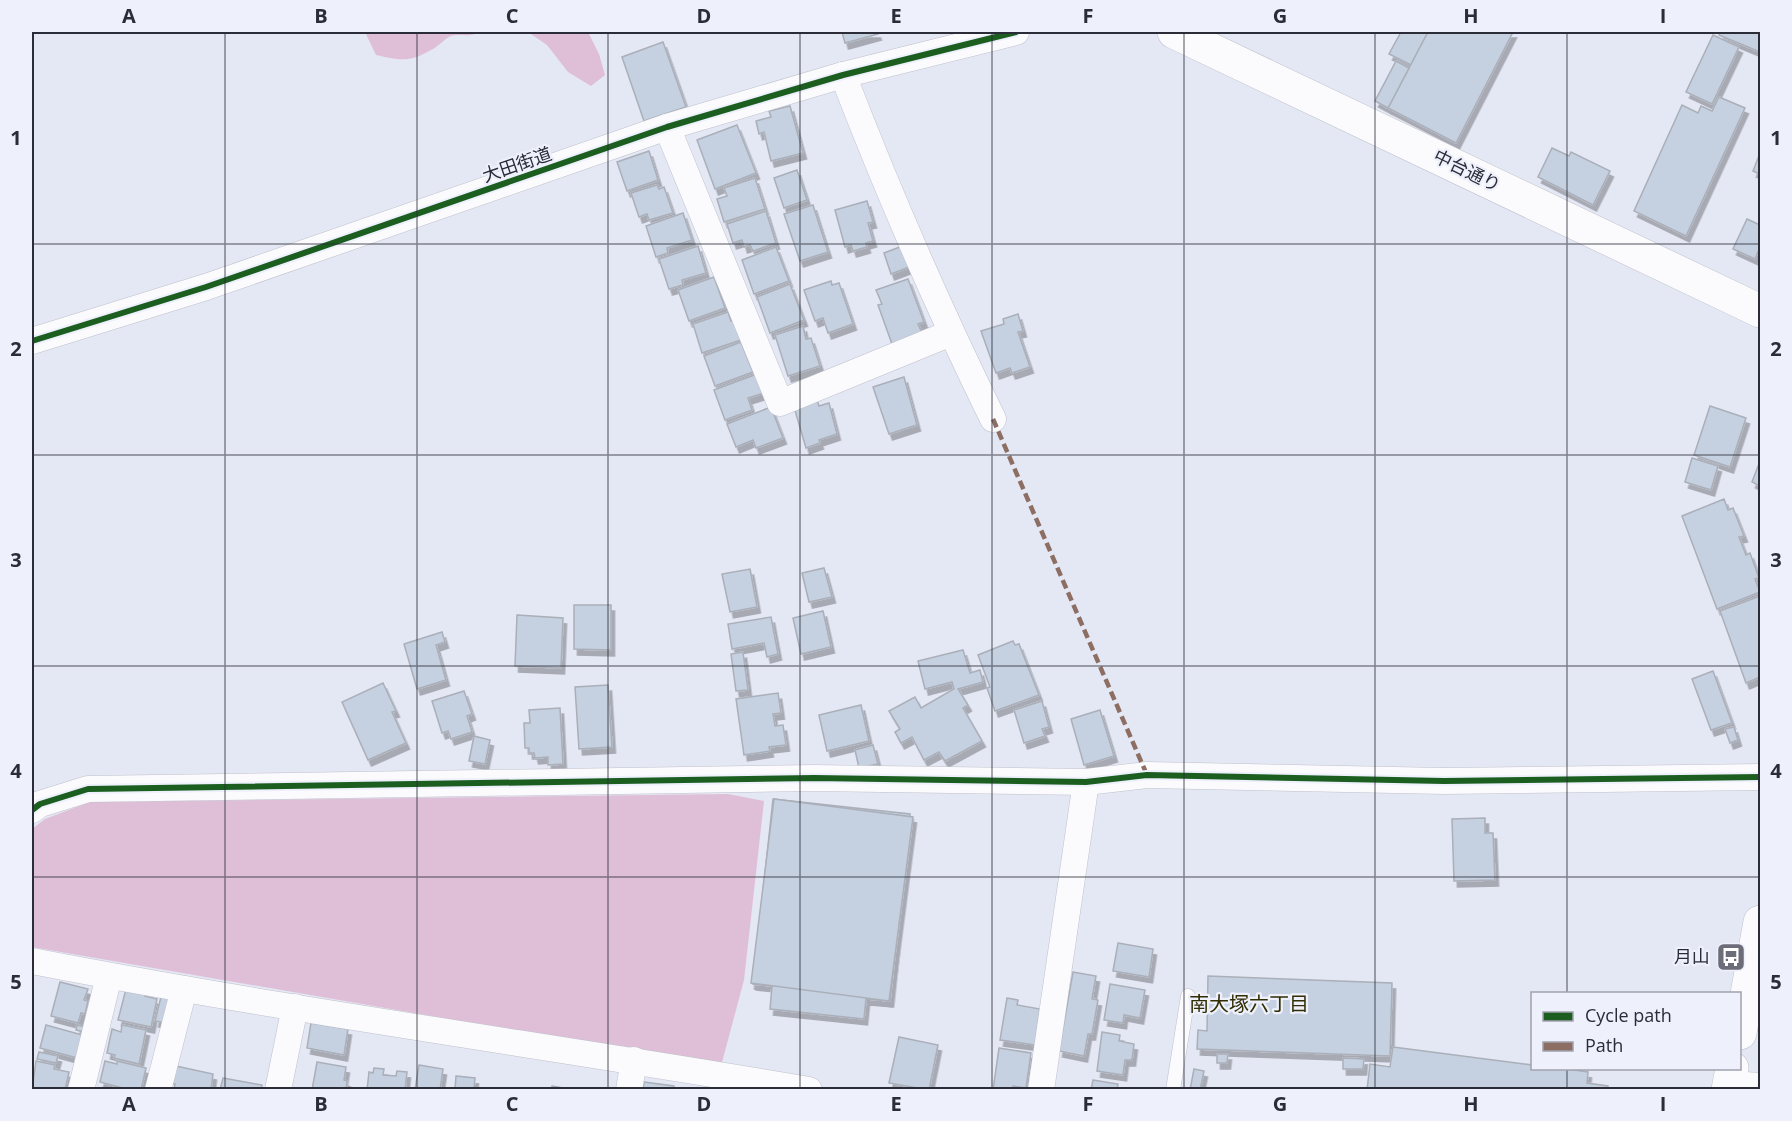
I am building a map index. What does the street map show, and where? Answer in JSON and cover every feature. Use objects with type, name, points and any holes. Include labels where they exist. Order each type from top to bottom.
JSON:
[{"type":"street","name":"大田街道","points":[[32,341],[206,287],[667,127],[843,75],[1016,32]]},
{"type":"street","name":"中台通り","points":[[1174,32],[1761,311]]},
{"type":"street","points":[[843,75],[875,160],[951,333],[993,419]]},
{"type":"street","points":[[667,127],[780,403],[951,333]]},
{"type":"street","points":[[32,810],[39,804],[88,789],[814,778],[1086,782],[1147,775],[1444,781],[1761,777]]},
{"type":"street","points":[[1041,1089],[1086,782]]},
{"type":"street","points":[[1741,1028],[1761,922]]},
{"type":"street","points":[[32,961],[184,989],[809,1089]]},
{"type":"street","points":[[81,1089],[109,976]]},
{"type":"street","points":[[158,1089],[184,989]]},
{"type":"street","points":[[278,1089],[295,1007]]},
{"type":"street","points":[[629,1089],[634,1060]]},
{"type":"lane","points":[[1173,1089],[1188,996]]},
{"type":"shaded area","points":[[365,32],[479,32],[473,35],[451,36],[434,49],[410,59],[404,59],[376,55]]},
{"type":"shaded area","points":[[528,32],[588,32],[599,54],[605,75],[591,86],[568,72],[547,45]]},
{"type":"shaded area","points":[[728,794],[764,801],[744,980],[721,1066],[32,947],[32,829],[45,819],[90,802]]},
{"type":"building","points":[[842,32],[877,32],[878,34],[845,43]]},
{"type":"building","points":[[1401,32],[1428,32],[1411,65],[1389,54]]},
{"type":"building","points":[[1428,32],[1513,32],[1456,143],[1388,108]]},
{"type":"building","points":[[1720,32],[1760,32],[1760,52],[1719,35]]},
{"type":"building","points":[[1713,35],[1739,47],[1712,104],[1686,92]]},
{"type":"building","points":[[663,42],[686,107],[644,121],[622,57]]},
{"type":"building","points":[[1396,61],[1409,68],[1388,108],[1375,101]]},
{"type":"building","points":[[1719,97],[1745,108],[1686,236],[1634,211],[1682,105],[1698,113],[1701,106],[1712,111]]},
{"type":"building","points":[[790,106],[803,153],[771,161],[764,132],[759,134],[756,121],[771,117],[769,111]]},
{"type":"building","points":[[737,125],[756,173],[715,189],[697,140]]},
{"type":"building","points":[[1552,148],[1569,156],[1571,152],[1610,171],[1593,205],[1538,177]]},
{"type":"building","points":[[649,151],[658,180],[627,191],[617,162]]},
{"type":"building","points":[[1760,153],[1760,174],[1753,171]]},
{"type":"building","points":[[797,170],[807,200],[784,208],[774,178]]},
{"type":"building","points":[[755,178],[765,209],[724,222],[717,199],[727,196],[724,188]]},
{"type":"building","points":[[657,185],[659,189],[664,187],[673,213],[649,220],[647,214],[639,217],[631,193]]},
{"type":"building","points":[[867,201],[873,222],[868,223],[873,241],[866,243],[867,247],[853,251],[851,245],[845,247],[835,210]]},
{"type":"building","points":[[813,205],[828,252],[800,261],[784,214]]},
{"type":"building","points":[[766,211],[776,243],[753,251],[750,245],[744,247],[742,240],[733,243],[727,224]]},
{"type":"building","points":[[683,213],[692,240],[667,248],[668,253],[656,257],[646,226]]},
{"type":"building","points":[[1747,219],[1760,225],[1760,247],[1755,259],[1733,249]]},
{"type":"building","points":[[905,245],[912,266],[891,274],[884,253]]},
{"type":"building","points":[[698,246],[706,273],[682,280],[683,285],[669,289],[659,259]]},
{"type":"building","points":[[776,247],[789,281],[754,294],[742,260]]},
{"type":"building","points":[[714,277],[725,308],[689,321],[678,290]]},
{"type":"building","points":[[908,279],[924,322],[918,324],[922,333],[892,344],[878,305],[882,304],[876,290]]},
{"type":"building","points":[[831,281],[832,285],[839,283],[853,324],[828,333],[823,318],[815,321],[804,290]]},
{"type":"building","points":[[790,284],[804,320],[770,333],[757,297]]},
{"type":"building","points":[[728,312],[731,321],[735,320],[741,340],[702,353],[693,324]]},
{"type":"building","points":[[1018,314],[1023,331],[1018,332],[1030,367],[1012,373],[1010,368],[996,373],[981,331],[1004,324],[1003,319]]},
{"type":"building","points":[[803,326],[806,339],[811,338],[820,366],[788,376],[775,335]]},
{"type":"building","points":[[741,342],[753,372],[715,386],[704,356]]},
{"type":"building","points":[[757,374],[764,393],[748,398],[752,410],[725,420],[714,390]]},
{"type":"building","points":[[904,377],[917,425],[889,434],[873,387]]},
{"type":"building","points":[[817,400],[819,406],[829,403],[837,434],[819,440],[820,443],[806,448],[794,407]]},
{"type":"building","points":[[1710,406],[1746,418],[1730,467],[1694,455]]},
{"type":"building","points":[[771,407],[783,438],[756,448],[753,440],[736,447],[727,424]]},
{"type":"building","points":[[1692,458],[1718,466],[1711,490],[1685,482]]},
{"type":"building","points":[[1760,461],[1760,486],[1752,482]]},
{"type":"building","points":[[1724,499],[1728,510],[1733,508],[1744,536],[1739,537],[1746,555],[1750,553],[1759,578],[1755,579],[1760,592],[1717,609],[1682,516]]},
{"type":"building","points":[[824,568],[832,597],[809,602],[802,573]]},
{"type":"building","points":[[750,569],[757,607],[730,612],[722,574]]},
{"type":"building","points":[[1760,596],[1760,677],[1746,683],[1720,611]]},
{"type":"building","points":[[574,605],[611,605],[611,650],[574,649]]},
{"type":"building","points":[[823,611],[831,647],[801,654],[793,618]]},
{"type":"building","points":[[517,615],[563,618],[561,668],[515,666]]},
{"type":"building","points":[[771,617],[778,654],[767,657],[764,643],[732,649],[728,624]]},
{"type":"building","points":[[442,632],[445,642],[436,645],[446,680],[417,689],[404,644]]},
{"type":"building","points":[[1013,641],[1015,645],[1019,644],[1039,695],[995,711],[987,688],[990,687],[978,655]]},
{"type":"building","points":[[963,650],[970,673],[980,670],[983,682],[958,689],[968,705],[963,708],[982,741],[945,761],[939,752],[924,760],[912,737],[901,743],[895,732],[900,729],[889,711],[915,697],[921,708],[954,689],[952,682],[925,689],[918,661]]},
{"type":"building","points":[[743,652],[748,690],[736,691],[731,654]]},
{"type":"building","points":[[1713,671],[1732,723],[1711,730],[1692,679]]},
{"type":"building","points":[[383,683],[396,711],[392,712],[406,743],[368,760],[342,702]]},
{"type":"building","points":[[608,685],[612,747],[579,749],[575,687]]},
{"type":"building","points":[[464,691],[472,714],[467,716],[472,732],[451,739],[448,731],[442,733],[432,701]]},
{"type":"building","points":[[778,693],[781,713],[773,714],[775,726],[783,725],[786,745],[769,747],[770,751],[744,755],[736,699]]},
{"type":"building","points":[[1042,701],[1049,727],[1042,729],[1045,736],[1024,743],[1014,710]]},
{"type":"building","points":[[861,705],[869,741],[827,751],[819,715]]},
{"type":"building","points":[[560,708],[563,764],[548,765],[548,757],[535,758],[534,753],[529,753],[529,748],[525,748],[524,723],[530,723],[529,710]]},
{"type":"building","points":[[1100,710],[1114,756],[1084,765],[1071,719]]},
{"type":"building","points":[[1734,727],[1738,740],[1730,743],[1725,729]]},
{"type":"building","points":[[474,736],[490,740],[485,764],[469,761]]},
{"type":"building","points":[[873,745],[878,764],[859,768],[855,750]]},
{"type":"building","points":[[773,799],[910,814],[890,1001],[866,999],[864,1019],[770,1009],[772,986],[753,984]]},
{"type":"building","points":[[774,799],[913,817],[889,1001],[751,983]]},
{"type":"building","points":[[1485,818],[1485,833],[1493,833],[1495,880],[1454,881],[1452,819]]},
{"type":"building","points":[[1118,943],[1153,949],[1149,977],[1113,971]]},
{"type":"building","points":[[1073,972],[1096,976],[1092,999],[1098,1000],[1092,1034],[1088,1034],[1084,1056],[1059,1051]]},
{"type":"building","points":[[1208,976],[1392,983],[1390,1056],[1197,1049],[1198,1030],[1207,1031]]},
{"type":"building","points":[[60,982],[88,989],[84,1000],[88,1001],[85,1014],[81,1013],[78,1023],[51,1016]]},
{"type":"building","points":[[1110,984],[1145,990],[1140,1018],[1124,1015],[1123,1023],[1104,1020]]},
{"type":"building","points":[[126,989],[146,993],[145,996],[157,999],[151,1027],[118,1020]]},
{"type":"building","points":[[161,997],[170,999],[165,1023],[155,1021]]},
{"type":"building","points":[[1007,998],[1018,1000],[1017,1005],[1040,1009],[1035,1045],[1000,1040]]},
{"type":"building","points":[[311,1023],[348,1029],[344,1055],[307,1048]]},
{"type":"building","points":[[46,1025],[86,1036],[81,1059],[40,1048]]},
{"type":"building","points":[[77,1025],[86,1027],[84,1032],[76,1030]]},
{"type":"building","points":[[122,1025],[146,1030],[139,1064],[114,1058],[115,1055],[107,1053],[112,1029],[121,1032]]},
{"type":"building","points":[[1102,1032],[1120,1035],[1119,1041],[1134,1044],[1132,1060],[1125,1060],[1123,1075],[1097,1071]]},
{"type":"building","points":[[899,1037],[938,1045],[929,1090],[889,1083]]},
{"type":"building","points":[[1393,1047],[1531,1065],[1531,1070],[1588,1072],[1587,1083],[1608,1086],[1608,1090],[1367,1090],[1370,1064],[1390,1067]]},
{"type":"building","points":[[999,1048],[1031,1053],[1026,1088],[1013,1086],[1013,1090],[993,1090]]},
{"type":"building","points":[[39,1052],[58,1056],[56,1063],[37,1059]]},
{"type":"building","points":[[1217,1054],[1228,1054],[1227,1063],[1217,1063]]},
{"type":"building","points":[[1343,1058],[1364,1059],[1363,1069],[1343,1069]]},
{"type":"building","points":[[36,1061],[55,1065],[54,1069],[69,1072],[65,1090],[32,1090]]},
{"type":"building","points":[[105,1061],[117,1064],[117,1061],[146,1068],[141,1090],[130,1090],[100,1082]]},
{"type":"building","points":[[317,1062],[346,1067],[344,1080],[347,1081],[346,1090],[312,1090]]},
{"type":"building","points":[[419,1065],[443,1069],[440,1090],[415,1090]]},
{"type":"building","points":[[176,1066],[213,1074],[211,1090],[174,1090],[175,1084],[172,1084]]},
{"type":"building","points":[[374,1068],[384,1069],[383,1075],[396,1076],[397,1071],[407,1072],[405,1090],[367,1090],[369,1072],[373,1073]]},
{"type":"building","points":[[1194,1069],[1204,1071],[1200,1090],[1190,1090]]},
{"type":"building","points":[[456,1076],[475,1078],[474,1088],[487,1090],[455,1090]]},
{"type":"building","points":[[223,1078],[262,1085],[261,1090],[220,1090]]},
{"type":"building","points":[[1093,1080],[1118,1084],[1117,1090],[1091,1090]]},
{"type":"building","points":[[644,1082],[674,1086],[674,1090],[643,1090]]},
{"type":"building","points":[[552,1086],[569,1089],[551,1090]]},
{"type":"marked path","points":[[993,419],[1147,775]]},
{"type":"cycle path","points":[[32,341],[206,287],[667,127],[843,75],[1016,32]]},
{"type":"cycle path","points":[[32,810],[40,804],[88,789],[814,778],[1086,782],[1147,775],[1444,781],[1760,777]]},
{"type":"place","name":"月山","points":[[1731,957]]},
{"type":"district","name":"南大塚六丁目","points":[[1249,1004]]}]
